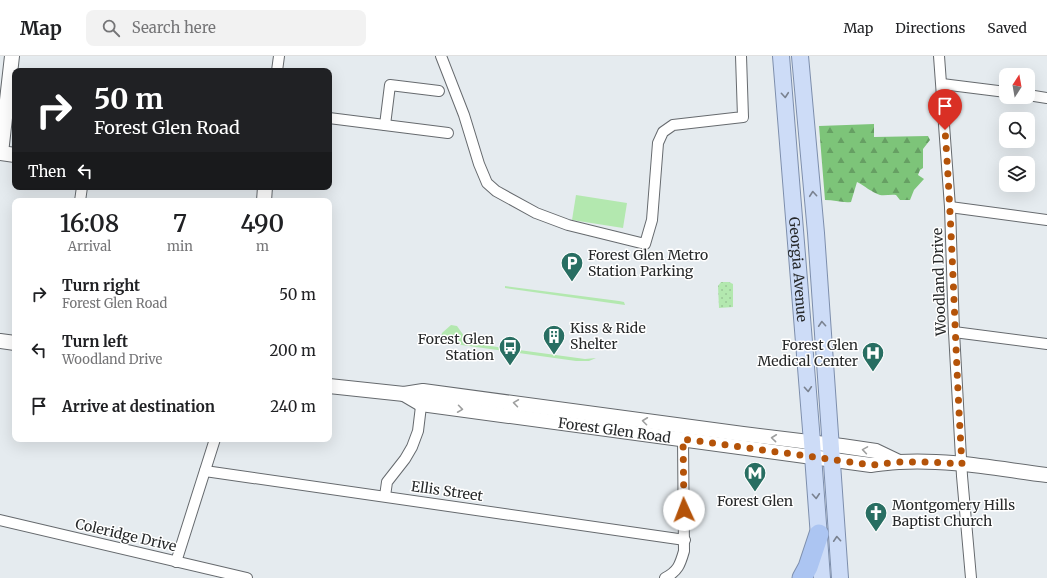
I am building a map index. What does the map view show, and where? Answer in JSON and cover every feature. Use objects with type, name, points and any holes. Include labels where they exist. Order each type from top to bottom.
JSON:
[{"type":"highway","points":[[802,578],[808,567],[819,534]]},
{"type":"main road","points":[[12,56],[0,153],[12,154]]},
{"type":"main road","name":"Georgia Avenue","points":[[781,56],[822,578]]},
{"type":"main road","name":"Georgia Avenue","points":[[800,56],[816,233],[830,452],[840,578]]},
{"type":"main road","points":[[0,341],[12,343]]},
{"type":"main road","name":"Forest Glen Road","points":[[332,386],[404,394],[683,439],[830,452],[876,451],[899,462],[962,464],[1047,475]]},
{"type":"main road","name":"Forest Glen Road","points":[[422,397],[633,420],[813,450]]},
{"type":"street","points":[[278,68],[280,56]]},
{"type":"street","points":[[441,56],[464,115],[479,164],[488,183],[496,191],[536,213],[568,225],[645,244],[652,220],[658,143],[663,132],[673,125],[743,116],[741,56]]},
{"type":"street","name":"Woodland Drive","points":[[939,56],[950,207],[954,332],[962,464],[971,578]]},
{"type":"street","points":[[942,84],[999,91]]},
{"type":"street","points":[[385,125],[390,85],[439,92]]},
{"type":"street","points":[[1035,96],[1047,98]]},
{"type":"street","points":[[332,118],[448,133]]},
{"type":"street","points":[[950,207],[1047,220]]},
{"type":"street","points":[[954,332],[1047,344]]},
{"type":"street","points":[[385,496],[387,482],[405,459],[412,447],[418,431],[422,397]]},
{"type":"street","points":[[665,578],[672,574],[680,565],[684,551],[683,439]]},
{"type":"street","points":[[176,562],[214,442]]},
{"type":"street","name":"Ellis Street","points":[[205,471],[685,540]]},
{"type":"street","name":"Coleridge Drive","points":[[0,520],[246,578]]},
{"type":"green space","points":[[874,124],[874,137],[928,136],[930,140],[923,149],[923,168],[920,170],[918,175],[924,179],[914,190],[910,200],[900,200],[896,195],[880,195],[857,182],[851,202],[825,200],[819,126]]},
{"type":"green space","points":[[576,195],[627,203],[623,228],[572,220]]},
{"type":"green space","points":[[721,282],[729,282],[733,284],[733,307],[719,308],[718,286]]},
{"type":"green space","points":[[505,286],[619,301],[624,302],[625,305],[505,288]]},
{"type":"green space","points":[[451,325],[457,326],[469,343],[585,359],[596,358],[589,361],[576,361],[440,342],[442,333]]},
{"type":"place","name":"Forest Glen Metro Station Parking","points":[[572,282]]},
{"type":"place","name":"Kiss & Ride Shelter","points":[[554,356]]},
{"type":"place","name":"Forest Glen Station","points":[[510,366]]},
{"type":"place","name":"Forest Glen Medical Center","points":[[873,372]]},
{"type":"place","name":"Forest Glen","points":[[755,492]]},
{"type":"place","name":"Montgomery Hills Baptist Church","points":[[876,532]]},
{"type":"route","points":[[684,510],[682,460],[683,439],[872,465],[899,462],[962,464],[954,332],[950,207],[945,130]]}]
